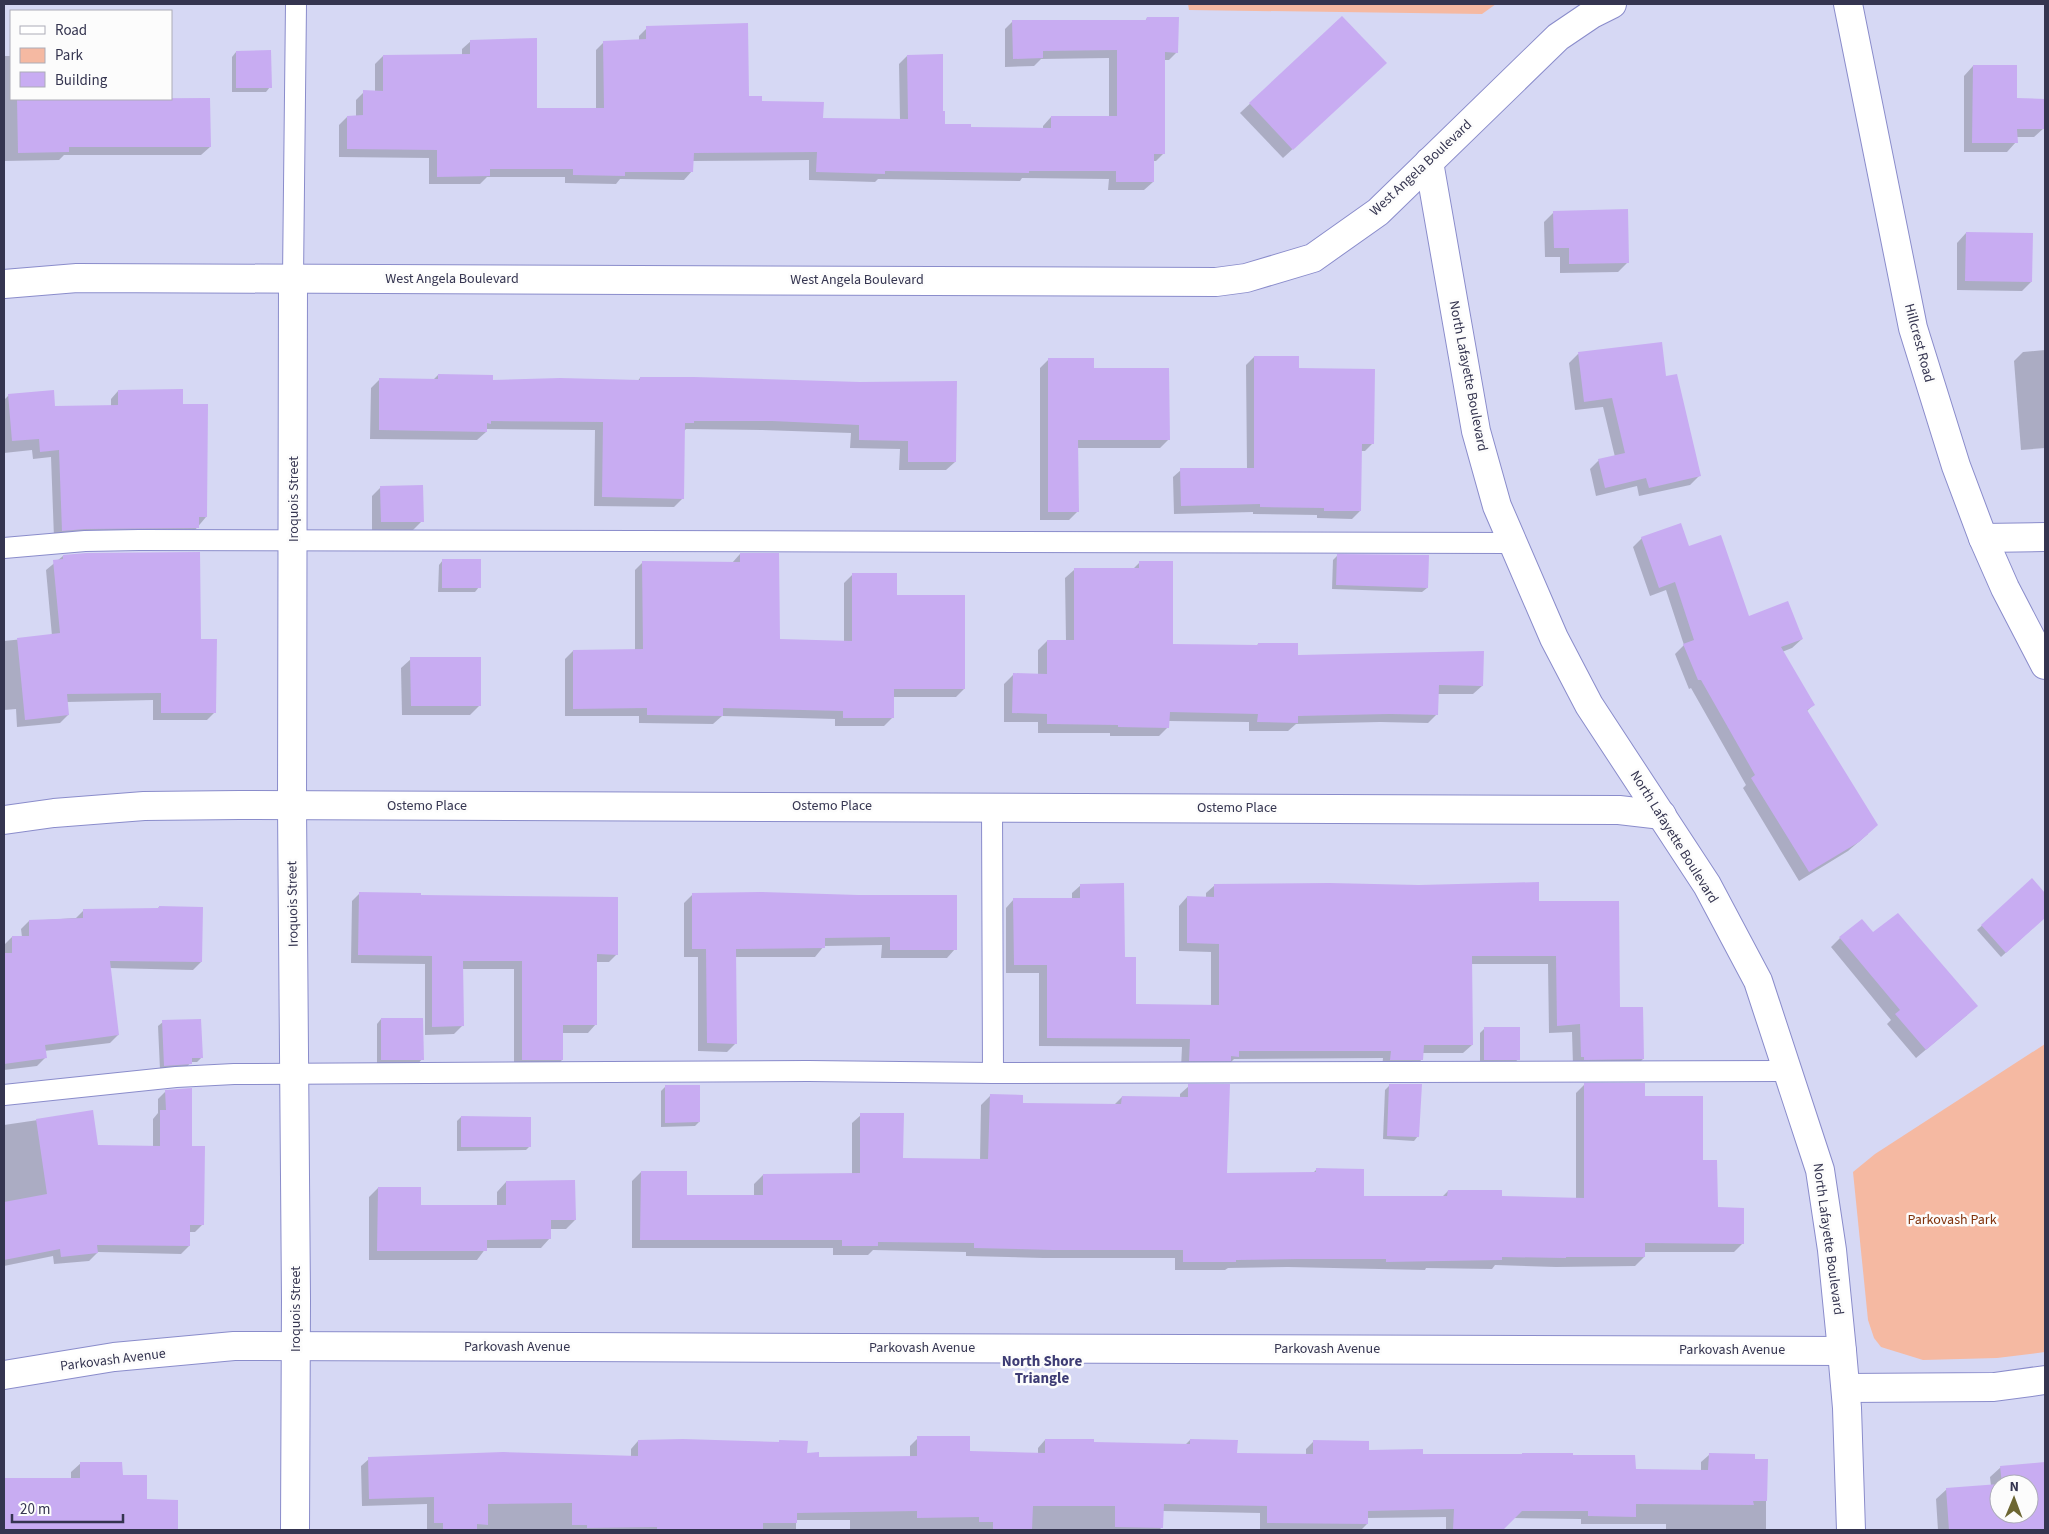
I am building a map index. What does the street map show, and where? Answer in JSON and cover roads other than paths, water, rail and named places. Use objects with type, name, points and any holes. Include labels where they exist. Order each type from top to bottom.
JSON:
[{"type":"street","name":"West Angela Boulevard","points":[[4,284],[77,278],[1216,282],[1246,278],[1313,258],[1378,212],[1558,38],[1592,14],[1612,4]]},
{"type":"street","name":"Hillcrest Road","points":[[1848,4],[1913,328],[1956,466],[1983,538],[2005,588],[2045,665]]},
{"type":"street","name":"North Lafayette Boulevard","points":[[1429,162],[1476,431],[1497,506],[1554,638],[1590,705],[1707,885],[1758,981],[1820,1170],[1832,1250],[1846,1388],[1850,1530]]},
{"type":"street","name":"Iroquois Street","points":[[293,278],[292,806],[297,1347],[295,1530]]},
{"type":"street","points":[[1983,538],[2045,537]]},
{"type":"street","name":"Ostemo Place","points":[[4,820],[54,813],[144,806],[1619,810],[1662,815]]},
{"type":"street","name":"Parkovash Avenue","points":[[4,1375],[114,1357],[234,1346],[1842,1351]]},
{"type":"street","points":[[1846,1388],[1994,1387],[2045,1380]]},
{"type":"lane","points":[[293,278],[296,4]]},
{"type":"lane","points":[[4,548],[85,541],[1512,543]]},
{"type":"lane","points":[[992,807],[993,1074]]},
{"type":"lane","points":[[4,1095],[176,1077],[294,1074],[1789,1071]]},
{"type":"district","name":"North Shore Triangle","points":[[1042,1370]]},
{"type":"park label","name":"Parkovash Park","points":[[1952,1220]]}]
